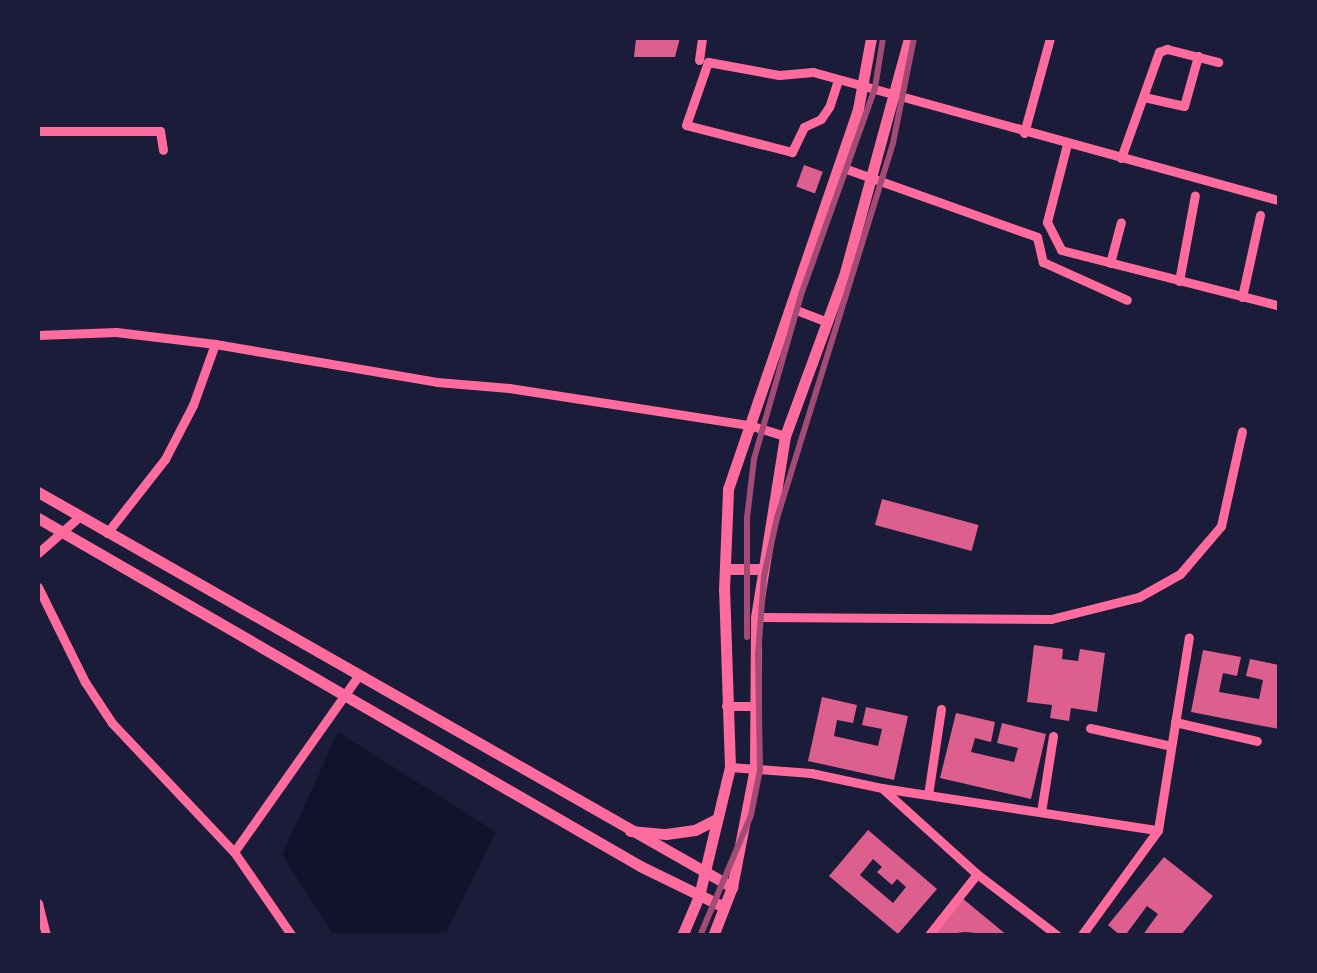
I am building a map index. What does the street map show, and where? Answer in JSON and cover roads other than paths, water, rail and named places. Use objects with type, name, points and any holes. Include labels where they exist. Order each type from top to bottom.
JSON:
[{"type":"main road","points":[[682,936],[698,896],[730,767],[726,706],[728,489],[838,166],[863,87],[871,38]]},
{"type":"main road","points":[[713,936],[732,887],[755,768],[756,617],[785,436],[844,276],[909,38]]},
{"type":"main road","points":[[38,492],[703,874],[732,887]]},
{"type":"main road","points":[[38,518],[698,896],[724,907]]},
{"type":"main road","points":[[726,570],[761,569]]},
{"type":"main road","points":[[626,830],[666,834],[695,830],[717,819]]},
{"type":"street","points":[[700,60],[702,38]]},
{"type":"street","points":[[1024,132],[1050,38]]},
{"type":"street","points":[[1121,158],[1159,52],[1167,49],[1218,62]]},
{"type":"street","points":[[1144,97],[1184,106],[1198,56]]},
{"type":"street","points":[[838,80],[829,107],[821,119],[804,128],[792,152],[686,124],[708,62],[779,76],[813,72],[1280,201]]},
{"type":"street","points":[[38,131],[160,131],[162,150]]},
{"type":"street","points":[[1067,144],[1048,222],[1061,250],[1280,306]]},
{"type":"street","points":[[838,166],[1037,237],[1042,262],[1127,300]]},
{"type":"street","points":[[1179,280],[1196,195]]},
{"type":"street","points":[[1242,297],[1260,214]]},
{"type":"street","points":[[1110,263],[1121,222]]},
{"type":"street","points":[[791,308],[827,322]]},
{"type":"street","points":[[38,335],[116,332],[214,344],[438,382],[509,388],[749,425],[785,436]]},
{"type":"street","points":[[107,533],[165,459],[193,405],[214,344]]},
{"type":"street","points":[[756,617],[1051,619],[1139,597],[1180,574],[1220,526],[1242,431]]},
{"type":"street","points":[[38,553],[79,517]]},
{"type":"street","points":[[38,587],[85,682],[112,723],[234,852],[292,936]]},
{"type":"street","points":[[1085,934],[1158,830],[1188,637]]},
{"type":"street","points":[[234,852],[359,676]]},
{"type":"street","points":[[726,706],[755,706]]},
{"type":"street","points":[[928,795],[941,710]]},
{"type":"street","points":[[1175,722],[1258,741]]},
{"type":"street","points":[[1090,728],[1171,746]]},
{"type":"street","points":[[1042,812],[1053,736]]},
{"type":"street","points":[[730,767],[811,773],[882,788],[1158,830]]},
{"type":"street","points":[[882,788],[977,874],[1058,936]]},
{"type":"street","points":[[928,936],[977,874]]},
{"type":"street","points":[[38,903],[46,936]]},
{"type":"railway","points":[[747,637],[747,518],[754,459],[802,292],[875,88],[883,38]]},
{"type":"railway","points":[[700,936],[751,815],[760,770],[758,654],[764,576],[777,518],[893,143],[914,38]]}]
